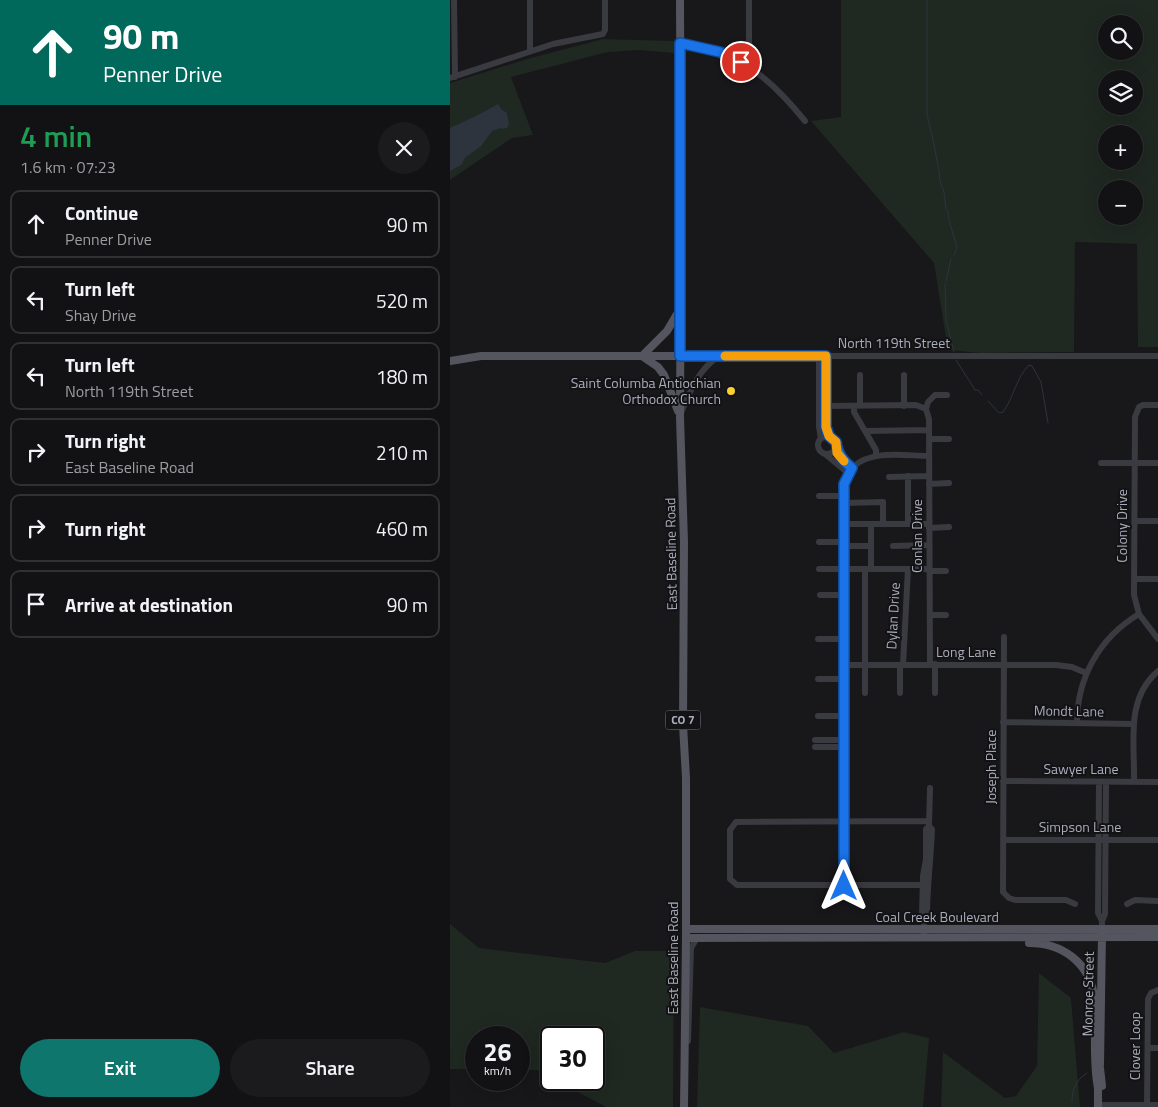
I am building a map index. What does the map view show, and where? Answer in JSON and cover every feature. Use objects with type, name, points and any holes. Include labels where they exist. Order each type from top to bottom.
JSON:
[{"type":"main road","name":"East Baseline Road","points":[[680,0],[680,417],[685,567],[683,725],[686,778],[684,1107]]},
{"type":"main road","points":[[680,417],[664,375],[658,367],[642,356],[667,331],[681,307]]},
{"type":"main road","name":"North 119th Street","points":[[450,361],[481,356],[680,356]]},
{"type":"main road","name":"Coal Creek Boulevard","points":[[686,938],[928,938],[1102,933],[1158,929]]},
{"type":"main road","name":"Coal Creek Boulevard","points":[[686,930],[924,930],[1102,933],[1158,937]]},
{"type":"main road","name":"Monroe Street","points":[[1101,1106],[1098,1088],[1102,933]]},
{"type":"main road","points":[[928,938],[970,942],[1049,944],[1060,948],[1078,961],[1086,972],[1095,997],[1095,1070],[1098,1088]]},
{"type":"main road","name":"Monroe Street","points":[[1100,1068],[1102,1084],[1101,1106]]},
{"type":"street","points":[[454,0],[452,78],[553,44],[603,34],[605,30],[605,0]]},
{"type":"street","points":[[530,0],[530,51]]},
{"type":"street","points":[[749,0],[749,67]]},
{"type":"street","points":[[680,43],[720,52],[749,67],[770,84],[804,121]]},
{"type":"street","name":"North 119th Street","points":[[680,356],[1158,356]]},
{"type":"street","points":[[680,417],[694,383],[705,366],[720,356]]},
{"type":"street","points":[[822,356],[826,427],[829,436],[834,439],[837,453],[850,470]]},
{"type":"street","points":[[822,356],[819,427],[821,439],[818,446],[820,451],[850,470]]},
{"type":"street","points":[[904,374],[904,406]]},
{"type":"street","points":[[860,375],[857,406],[854,412],[876,450],[876,456]]},
{"type":"street","points":[[826,406],[921,406],[926,409],[928,402],[935,395],[947,395]]},
{"type":"street","name":"Colony Drive","points":[[1158,405],[1143,405],[1139,407],[1135,417],[1134,579],[1134,595],[1139,614],[1158,639]]},
{"type":"street","name":"Conlan Drive","points":[[926,409],[929,419],[930,616],[935,693]]},
{"type":"street","points":[[865,431],[929,430]]},
{"type":"street","points":[[821,439],[829,436]]},
{"type":"street","points":[[929,439],[949,439]]},
{"type":"street","points":[[825,454],[833,452],[836,447]]},
{"type":"street","points":[[844,886],[844,484],[850,470],[866,459],[876,456],[929,456]]},
{"type":"street","points":[[1100,463],[1158,463]]},
{"type":"street","points":[[889,476],[908,476],[949,484]]},
{"type":"street","points":[[908,476],[908,524]]},
{"type":"street","points":[[819,496],[883,502],[883,524]]},
{"type":"street","points":[[1135,521],[1158,521]]},
{"type":"street","points":[[844,524],[908,524],[949,527]]},
{"type":"street","points":[[866,693],[868,569],[871,524]]},
{"type":"street","points":[[819,542],[871,546]]},
{"type":"street","points":[[893,546],[929,546]]},
{"type":"street","points":[[819,569],[946,571]]},
{"type":"street","name":"Dylan Drive","points":[[900,693],[908,569]]},
{"type":"street","points":[[1134,579],[1158,579]]},
{"type":"street","points":[[820,595],[844,595]]},
{"type":"street","points":[[1078,723],[1078,705],[1086,673],[1107,640],[1123,625],[1139,614]]},
{"type":"street","points":[[930,616],[946,615]]},
{"type":"street","name":"Joseph Place","points":[[1004,637],[1002,888],[1005,896],[1015,900],[1066,900],[1075,904]]},
{"type":"street","points":[[818,639],[844,639]]},
{"type":"street","name":"Long Lane","points":[[844,665],[1056,664],[1072,667],[1086,673]]},
{"type":"street","points":[[1134,782],[1134,724],[1138,698],[1144,687],[1158,671]]},
{"type":"street","points":[[818,679],[844,678]]},
{"type":"street","points":[[818,716],[844,716]]},
{"type":"street","name":"Mondt Lane","points":[[1003,722],[1134,724]]},
{"type":"street","points":[[815,744],[844,744]]},
{"type":"street","name":"Sawyer Lane","points":[[1003,781],[1158,782]]},
{"type":"street","name":"Monroe Street","points":[[1102,782],[1105,914],[1102,921],[1102,933]]},
{"type":"street","points":[[928,938],[924,930],[924,919],[922,916],[922,885],[927,845],[926,829],[929,823],[930,788]]},
{"type":"street","points":[[922,885],[737,885],[730,879],[730,830],[736,822],[929,823]]},
{"type":"street","points":[[924,919],[927,916],[928,879],[931,861],[932,829],[929,823]]},
{"type":"street","name":"Simpson Lane","points":[[1003,840],[1158,840]]},
{"type":"street","points":[[1127,904],[1135,900],[1158,901]]},
{"type":"street","points":[[684,1084],[690,1018],[691,948],[698,938]]},
{"type":"street","name":"Clover Loop","points":[[1147,1106],[1148,999],[1151,993],[1158,990]]},
{"type":"street","points":[[1148,1048],[1158,1048]]},
{"type":"street","points":[[1101,1106],[1158,1105]]},
{"type":"shaded area","points":[[841,0],[1158,0],[1158,347],[1138,347],[1137,244],[1075,242],[1074,352],[981,353],[948,350],[934,263],[811,121],[841,117]]},
{"type":"shaded area","points":[[603,39],[674,41],[674,53],[639,50],[608,52],[511,77],[533,135],[512,138],[450,180],[450,83],[527,59]]},
{"type":"shaded area","points":[[498,104],[507,113],[509,124],[507,128],[492,131],[481,146],[465,158],[461,165],[450,171],[450,128]]},
{"type":"shaded area","points":[[450,924],[479,948],[605,963],[635,951],[674,951],[673,1107],[606,1107],[576,1091],[605,1091],[605,1026],[540,1026],[540,1072],[530,1070],[530,1026],[465,1026],[465,1069],[450,1069]]},
{"type":"shaded area","points":[[1039,973],[1071,998],[1080,1107],[941,1107],[943,1052],[1005,1098],[1016,1096],[1037,1066]]},
{"type":"shaded area","points":[[700,1007],[808,1026],[834,1053],[904,1032],[929,1038],[923,1107],[697,1107]]},
{"type":"waterway","points":[[927,0],[927,115],[946,209],[957,248],[954,255]]},
{"type":"waterway","points":[[946,282],[951,259]]},
{"type":"waterway","points":[[945,284],[946,320],[954,352]]},
{"type":"waterway","points":[[956,360],[975,390],[978,390],[982,395]]},
{"type":"waterway","points":[[988,401],[999,413],[1003,412],[1021,376],[1029,365],[1032,366],[1041,382],[1048,423]]},
{"type":"waterway","points":[[1072,1102],[1075,1085],[1087,1073]]},
{"type":"slow traffic","points":[[725,356],[826,356],[826,427],[829,436],[836,442],[837,453],[844,461]]},
{"type":"place","name":"Saint Columba Antiochian Orthodox Church","points":[[731,391]]},
{"type":"route","points":[[741,62],[720,52],[680,43],[680,356],[826,356],[826,427],[829,436],[836,442],[837,453],[852,468],[844,484],[844,886]]}]
